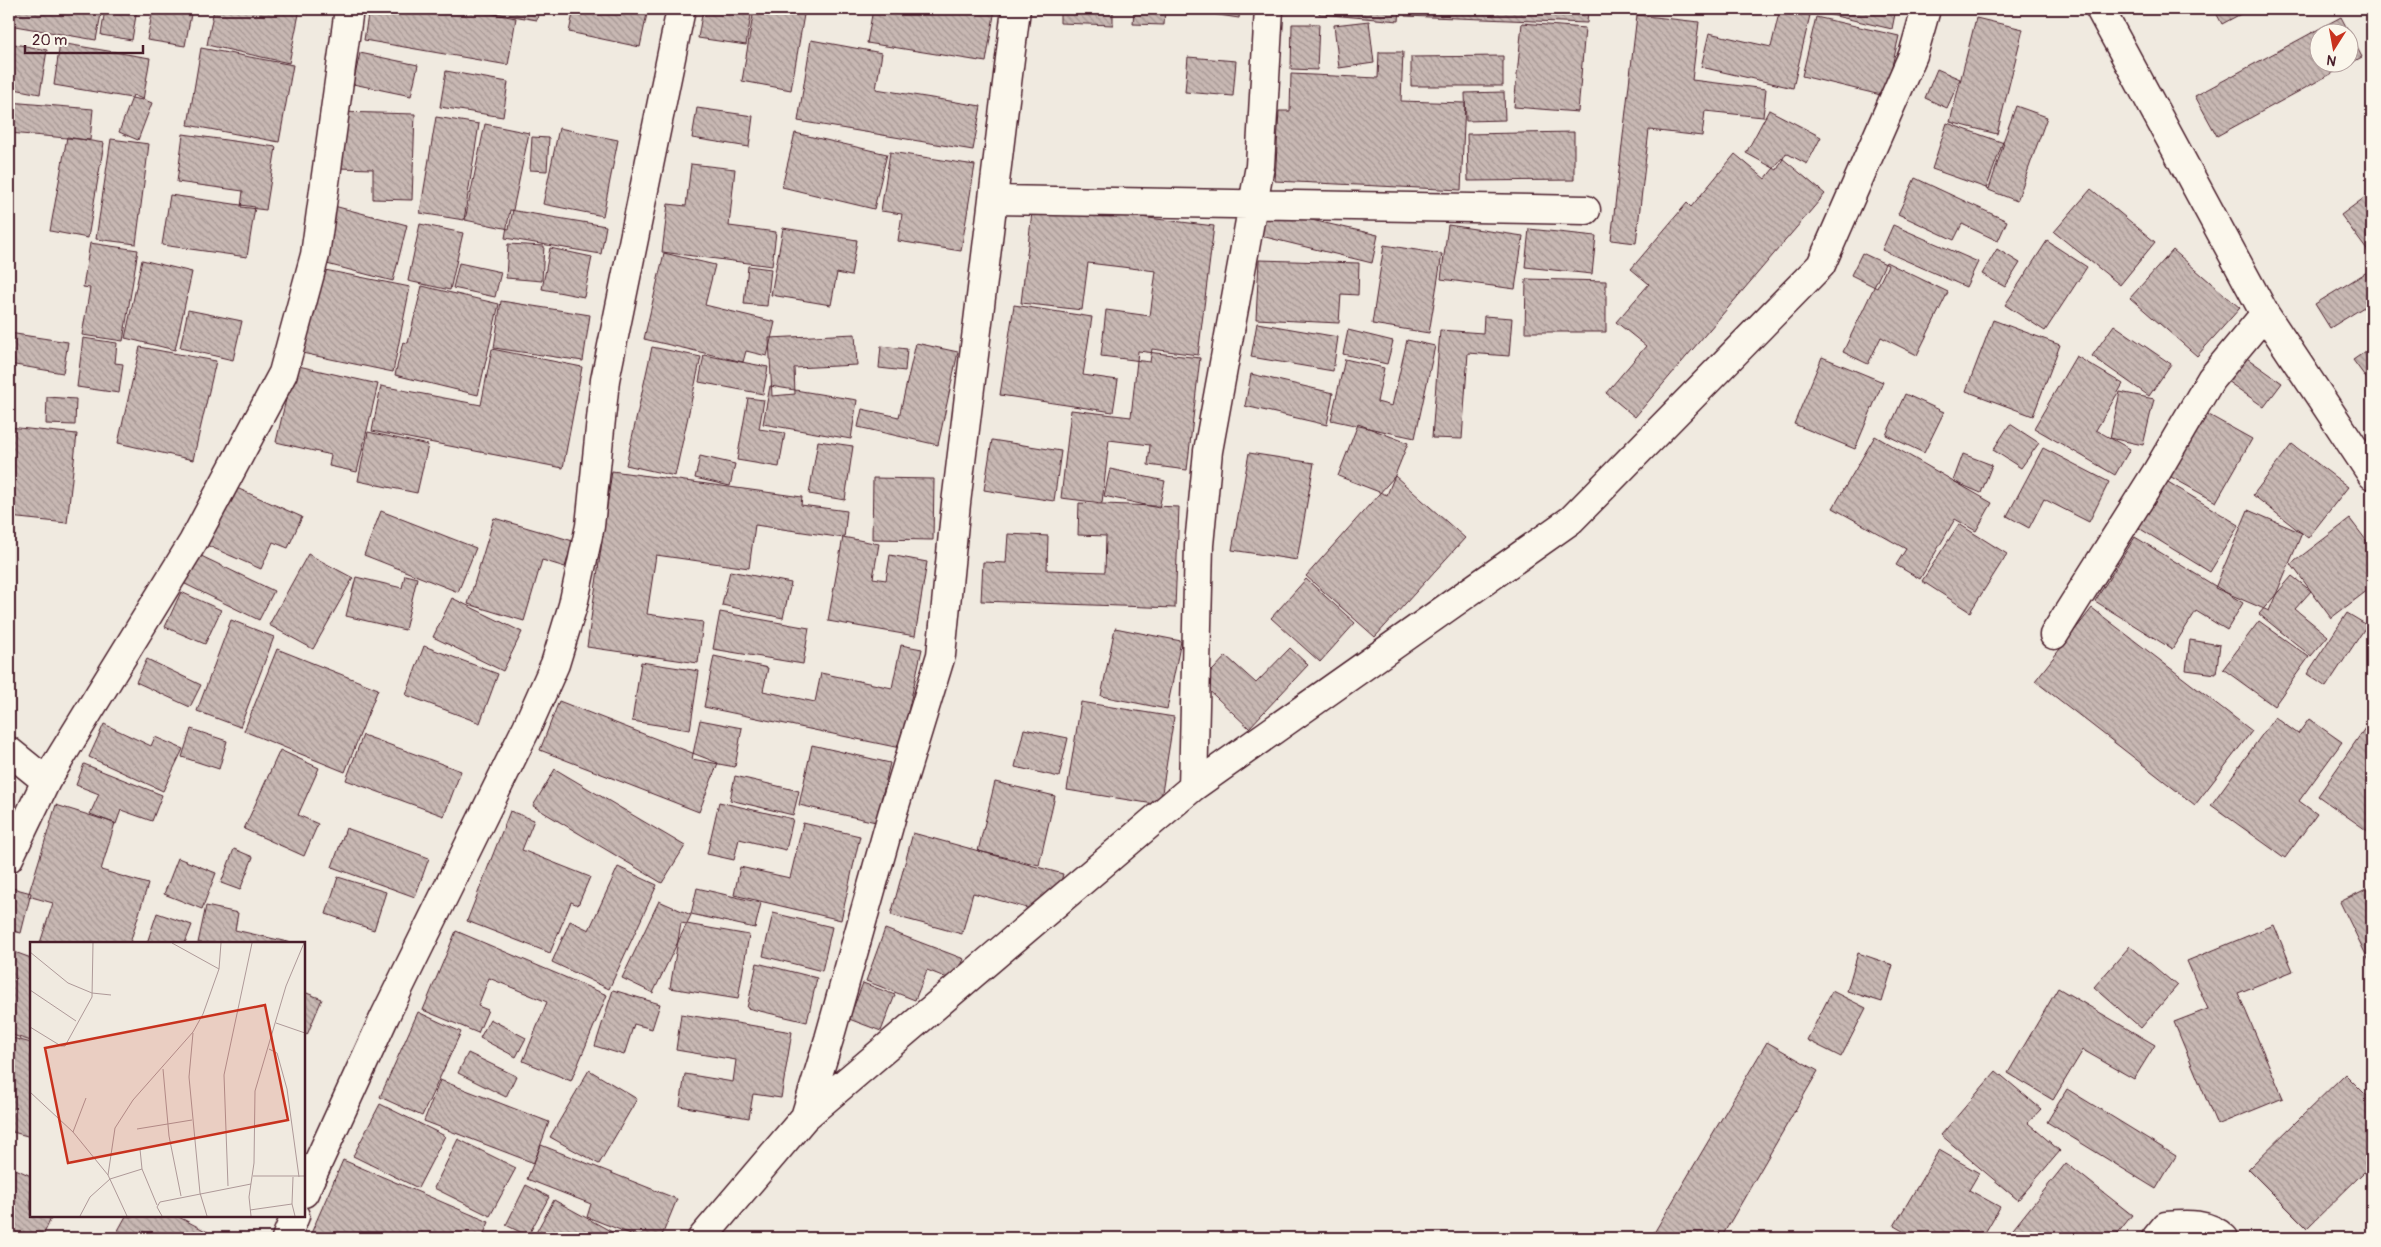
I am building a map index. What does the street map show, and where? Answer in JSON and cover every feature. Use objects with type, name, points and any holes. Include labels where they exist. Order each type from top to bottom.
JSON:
[{"type":"street","points":[[9,858],[46,781],[193,542],[283,373],[315,255],[349,9]]},
{"type":"street","points":[[305,1191],[385,1016],[527,727],[560,647],[573,605],[590,526],[605,380],[681,9]]},
{"type":"street","points":[[805,1117],[892,815],[942,654],[956,503],[1016,9]]},
{"type":"street","points":[[1193,787],[1199,544],[1208,451],[1260,166],[1269,9]]},
{"type":"street","points":[[702,1238],[805,1117],[1193,787],[1571,520],[1821,265],[1913,56],[1926,9]]},
{"type":"street","points":[[2100,9],[2265,314],[2372,475]]},
{"type":"street","points":[[994,200],[1586,210]]},
{"type":"street","points":[[2054,635],[2156,474],[2210,379],[2265,314]]},
{"type":"street","points":[[9,751],[46,781]]},
{"type":"street","points":[[286,1238],[295,1217]]},
{"type":"street","points":[[2156,1238],[2166,1226],[2190,1224],[2215,1230],[2224,1238]]},
{"type":"building","points":[[9,9],[102,9],[96,40],[9,25]]},
{"type":"building","points":[[105,9],[137,9],[132,40],[101,35]]},
{"type":"building","points":[[153,9],[192,9],[185,46],[147,40]]},
{"type":"building","points":[[214,9],[300,9],[289,63],[207,45]]},
{"type":"building","points":[[369,9],[465,9],[516,18],[508,65],[364,40]]},
{"type":"building","points":[[471,9],[539,9],[537,20]]},
{"type":"building","points":[[574,9],[648,9],[640,47],[569,32]]},
{"type":"building","points":[[703,9],[752,9],[746,45],[698,38]]},
{"type":"building","points":[[754,9],[805,9],[791,90],[742,81]]},
{"type":"building","points":[[873,9],[995,9],[986,62],[867,43]]},
{"type":"building","points":[[1060,9],[1113,9],[1113,25],[1060,23]]},
{"type":"building","points":[[1134,9],[1165,9],[1164,25],[1133,24]]},
{"type":"building","points":[[1205,9],[1240,9],[1239,18],[1205,13]]},
{"type":"building","points":[[1320,9],[1400,9],[1399,21],[1319,14]]},
{"type":"building","points":[[1406,9],[1588,9],[1587,23],[1405,16]]},
{"type":"building","points":[[1780,9],[1811,11],[1793,88],[1701,67],[1709,33],[1771,47]]},
{"type":"building","points":[[1819,9],[1896,9],[1892,29],[1818,12]]},
{"type":"building","points":[[2214,9],[2250,9],[2222,24]]},
{"type":"building","points":[[1637,15],[1699,22],[1692,80],[1766,89],[1763,117],[1705,111],[1702,136],[1649,130],[1636,243],[1611,240]]},
{"type":"building","points":[[1816,17],[1899,36],[1885,96],[1802,76]]},
{"type":"building","points":[[2341,17],[2344,22],[2332,22]]},
{"type":"building","points":[[1976,18],[2023,29],[1997,134],[1950,122]]},
{"type":"building","points":[[1369,21],[1374,63],[1339,68],[1334,25]]},
{"type":"building","points":[[1522,23],[1585,28],[1578,112],[1514,107]]},
{"type":"building","points":[[1292,24],[1319,24],[1317,70],[1291,69]]},
{"type":"building","points":[[2308,35],[2308,72],[2334,72],[2217,136],[2195,96]]},
{"type":"building","points":[[811,40],[882,53],[876,89],[981,106],[973,150],[798,121]]},
{"type":"building","points":[[9,43],[47,50],[40,94],[9,88]]},
{"type":"building","points":[[60,43],[150,58],[143,100],[54,85]]},
{"type":"building","points":[[201,48],[293,65],[279,142],[188,125]]},
{"type":"building","points":[[2358,49],[2362,57],[2358,59]]},
{"type":"building","points":[[1379,52],[1403,52],[1401,101],[1465,103],[1461,190],[1275,181],[1279,111],[1290,111],[1291,74],[1378,78]]},
{"type":"building","points":[[360,53],[418,65],[411,96],[353,84]]},
{"type":"building","points":[[1503,56],[1503,86],[1411,86],[1411,57]]},
{"type":"building","points":[[1188,57],[1236,61],[1233,96],[1185,92]]},
{"type":"building","points":[[1937,69],[1960,79],[1947,108],[1925,98]]},
{"type":"building","points":[[446,71],[508,82],[503,117],[440,107]]},
{"type":"building","points":[[1504,92],[1505,120],[1466,121],[1465,93]]},
{"type":"building","points":[[133,95],[152,103],[138,140],[119,132]]},
{"type":"building","points":[[9,102],[93,109],[90,140],[9,133]]},
{"type":"building","points":[[2016,106],[2047,117],[2017,201],[1986,189]]},
{"type":"building","points":[[697,108],[753,116],[749,147],[692,138]]},
{"type":"building","points":[[1769,110],[1821,137],[1807,164],[1786,153],[1777,170],[1746,153]]},
{"type":"building","points":[[340,112],[415,114],[412,200],[373,199],[373,169],[338,168]]},
{"type":"building","points":[[436,117],[479,124],[464,220],[420,213]]},
{"type":"building","points":[[1947,123],[2004,143],[1989,189],[1932,169]]},
{"type":"building","points":[[485,124],[529,133],[509,229],[465,220]]},
{"type":"building","points":[[559,128],[618,140],[603,216],[543,204]]},
{"type":"building","points":[[1574,132],[1574,180],[1468,181],[1467,134]]},
{"type":"building","points":[[795,133],[887,154],[874,209],[782,187]]},
{"type":"building","points":[[183,134],[276,147],[266,210],[241,207],[243,191],[177,182]]},
{"type":"building","points":[[67,137],[104,143],[88,238],[50,231]]},
{"type":"building","points":[[532,137],[549,138],[547,171],[530,170]]},
{"type":"building","points":[[111,139],[149,144],[136,244],[96,239]]},
{"type":"building","points":[[890,152],[975,165],[961,251],[898,241],[902,214],[881,211]]},
{"type":"building","points":[[1735,154],[1765,179],[1782,158],[1825,194],[1635,417],[1606,393],[1646,346],[1616,322],[1649,284],[1631,269],[1687,203],[1691,207]]},
{"type":"building","points":[[691,164],[735,169],[729,226],[776,232],[772,266],[662,252],[668,204],[686,206]]},
{"type":"building","points":[[1915,178],[2007,221],[1998,241],[1962,224],[1954,240],[1898,214]]},
{"type":"building","points":[[2091,189],[2155,242],[2120,285],[2054,232]]},
{"type":"building","points":[[2372,192],[2372,257],[2341,215]]},
{"type":"building","points":[[170,195],[255,207],[247,257],[162,245]]},
{"type":"building","points":[[1033,204],[1214,226],[1198,355],[1152,349],[1150,362],[1101,356],[1106,310],[1150,316],[1156,271],[1088,263],[1082,310],[1021,303]]},
{"type":"building","points":[[330,205],[407,225],[393,281],[315,261]]},
{"type":"building","points":[[510,210],[606,226],[601,254],[505,238]]},
{"type":"building","points":[[1267,210],[1378,235],[1372,263],[1261,236]]},
{"type":"building","points":[[420,224],[463,233],[450,290],[408,281]]},
{"type":"building","points":[[1448,225],[1523,236],[1515,289],[1441,279]]},
{"type":"building","points":[[1893,225],[1978,262],[1966,287],[1882,250]]},
{"type":"building","points":[[783,228],[857,240],[851,276],[837,273],[831,305],[771,295]]},
{"type":"building","points":[[1529,229],[1596,236],[1592,274],[1525,267]]},
{"type":"building","points":[[2047,241],[2087,267],[2045,331],[2005,305]]},
{"type":"building","points":[[90,243],[138,250],[123,341],[82,335],[90,288],[83,287]]},
{"type":"building","points":[[508,244],[544,246],[542,281],[506,278]]},
{"type":"building","points":[[1384,245],[1442,254],[1429,333],[1372,324]]},
{"type":"building","points":[[550,248],[592,257],[584,297],[542,289]]},
{"type":"building","points":[[1997,249],[2020,263],[2005,287],[1982,274]]},
{"type":"building","points":[[2173,250],[2240,308],[2197,356],[2130,298]]},
{"type":"building","points":[[664,253],[715,265],[705,305],[775,322],[767,356],[746,351],[743,362],[644,339]]},
{"type":"building","points":[[1862,253],[1888,265],[1877,288],[1851,275]]},
{"type":"building","points":[[142,260],[192,272],[175,350],[125,338]]},
{"type":"building","points":[[1259,260],[1359,263],[1358,295],[1341,294],[1339,323],[1256,319]]},
{"type":"building","points":[[1886,262],[1948,292],[1917,355],[1881,337],[1868,364],[1843,352]]},
{"type":"building","points":[[459,263],[501,272],[495,297],[453,288]]},
{"type":"building","points":[[748,266],[771,269],[767,306],[744,304]]},
{"type":"building","points":[[320,269],[410,287],[393,372],[302,353]]},
{"type":"building","points":[[2372,269],[2372,302],[2330,328],[2315,304]]},
{"type":"building","points":[[1526,279],[1606,281],[1606,332],[1525,332]]},
{"type":"building","points":[[422,286],[499,304],[478,395],[395,375],[403,342],[408,343]]},
{"type":"building","points":[[501,301],[590,315],[583,361],[494,348]]},
{"type":"building","points":[[1014,305],[1092,317],[1083,375],[1118,380],[1113,412],[1000,395]]},
{"type":"building","points":[[188,310],[242,321],[233,360],[180,348]]},
{"type":"building","points":[[1484,316],[1512,318],[1509,356],[1468,353],[1462,439],[1432,438],[1440,330],[1483,333]]},
{"type":"building","points":[[1993,320],[2060,345],[2033,416],[1966,391]]},
{"type":"building","points":[[1257,323],[1338,337],[1333,371],[1251,357]]},
{"type":"building","points":[[2114,325],[2171,364],[2149,396],[2092,356]]},
{"type":"building","points":[[1348,330],[1393,341],[1387,364],[1343,354]]},
{"type":"building","points":[[9,333],[68,342],[63,373],[9,364]]},
{"type":"building","points":[[855,334],[857,365],[794,368],[795,394],[772,396],[769,338]]},
{"type":"building","points":[[83,338],[117,343],[115,363],[123,364],[119,393],[77,387]]},
{"type":"building","points":[[1407,340],[1435,346],[1415,438],[1331,420],[1345,359],[1384,368],[1377,402],[1392,406]]},
{"type":"building","points":[[916,343],[958,352],[938,445],[858,427],[862,409],[899,417]]},
{"type":"building","points":[[881,346],[907,349],[905,371],[879,368]]},
{"type":"building","points":[[140,347],[216,361],[193,460],[118,443]]},
{"type":"building","points":[[652,347],[701,357],[675,476],[626,465]]},
{"type":"building","points":[[2372,347],[2372,386],[2353,360]]},
{"type":"building","points":[[492,349],[582,367],[563,468],[372,431],[381,386],[481,405]]},
{"type":"building","points":[[1138,351],[1200,358],[1187,470],[1148,465],[1150,445],[1109,440],[1102,503],[1061,498],[1071,410],[1131,417]]},
{"type":"building","points":[[704,355],[768,367],[763,394],[699,382]]},
{"type":"building","points":[[2076,356],[2123,384],[2096,430],[2130,449],[2115,475],[2034,428]]},
{"type":"building","points":[[2244,356],[2282,383],[2264,407],[2227,381]]},
{"type":"building","points":[[1822,357],[1883,382],[1855,449],[1794,424]]},
{"type":"building","points":[[294,365],[378,384],[357,472],[329,466],[331,455],[276,442]]},
{"type":"building","points":[[1251,374],[1333,393],[1327,425],[1245,406]]},
{"type":"building","points":[[770,386],[857,400],[851,439],[763,424]]},
{"type":"building","points":[[2120,392],[2154,399],[2143,445],[2110,438]]},
{"type":"building","points":[[1905,394],[1944,412],[1924,453],[1886,435]]},
{"type":"building","points":[[47,397],[76,399],[75,425],[46,424]]},
{"type":"building","points":[[748,398],[764,400],[759,429],[785,433],[779,467],[737,460]]},
{"type":"building","points":[[2200,410],[2252,439],[2216,502],[2164,473]]},
{"type":"building","points":[[1358,424],[1408,443],[1387,495],[1338,476]]},
{"type":"building","points":[[2010,424],[2039,443],[2021,468],[1993,450]]},
{"type":"building","points":[[9,427],[77,434],[67,523],[9,517]]},
{"type":"building","points":[[368,432],[428,445],[417,493],[358,481]]},
{"type":"building","points":[[1875,436],[1992,503],[1976,531],[1955,519],[1920,579],[1896,565],[1906,549],[1833,508]]},
{"type":"building","points":[[992,440],[1061,451],[1054,501],[984,490]]},
{"type":"building","points":[[818,441],[853,446],[845,500],[809,494]]},
{"type":"building","points":[[2292,444],[2348,487],[2308,538],[2253,495]]},
{"type":"building","points":[[2043,448],[2109,482],[2089,522],[2044,499],[2029,528],[2007,516]]},
{"type":"building","points":[[1249,453],[1314,463],[1297,560],[1232,550]]},
{"type":"building","points":[[1963,454],[1992,465],[1981,493],[1953,481]]},
{"type":"building","points":[[700,456],[735,464],[730,486],[695,478]]},
{"type":"building","points":[[1110,469],[1165,481],[1159,508],[1104,496]]},
{"type":"building","points":[[612,471],[802,497],[801,505],[847,511],[844,538],[755,525],[749,568],[656,555],[647,614],[703,622],[698,663],[587,647]]},
{"type":"building","points":[[1395,476],[1465,538],[1375,637],[1306,576]]},
{"type":"building","points":[[873,478],[934,479],[933,540],[872,539]]},
{"type":"building","points":[[2163,479],[2239,525],[2210,572],[2134,525]]},
{"type":"building","points":[[230,485],[302,517],[288,548],[273,542],[261,569],[204,544]]},
{"type":"building","points":[[1079,503],[1179,507],[1175,608],[981,601],[983,562],[1006,563],[1008,534],[1048,536],[1047,570],[1105,572],[1106,536],[1078,535]]},
{"type":"building","points":[[2248,510],[2302,533],[2269,611],[2215,588]]},
{"type":"building","points":[[381,511],[476,548],[458,592],[364,555]]},
{"type":"building","points":[[494,518],[573,541],[565,567],[542,560],[524,621],[468,604]]},
{"type":"building","points":[[2350,519],[2372,548],[2372,587],[2331,618],[2291,564]]},
{"type":"building","points":[[1959,524],[2007,554],[1970,612],[1922,581]]},
{"type":"building","points":[[843,537],[879,544],[873,578],[886,580],[890,555],[927,562],[915,636],[828,621]]},
{"type":"building","points":[[2135,537],[2243,603],[2227,630],[2196,611],[2172,649],[2095,601]]},
{"type":"building","points":[[195,553],[274,591],[259,620],[181,582]]},
{"type":"building","points":[[308,554],[353,578],[313,649],[269,625]]},
{"type":"building","points":[[730,571],[791,583],[783,618],[722,605]]},
{"type":"building","points":[[405,575],[417,578],[405,630],[346,616],[356,577],[402,588]]},
{"type":"building","points":[[2292,576],[2311,591],[2295,609],[2328,636],[2311,656],[2259,614]]},
{"type":"building","points":[[1306,579],[1355,623],[1320,662],[1271,618]]},
{"type":"building","points":[[181,592],[221,610],[205,644],[165,627]]},
{"type":"building","points":[[452,598],[522,632],[503,671],[433,637]]},
{"type":"building","points":[[2092,608],[2252,731],[2195,805],[2035,681]]},
{"type":"building","points":[[720,612],[809,628],[803,664],[713,649]]},
{"type":"building","points":[[2347,613],[2367,625],[2326,687],[2307,674]]},
{"type":"building","points":[[231,620],[274,637],[240,727],[197,711]]},
{"type":"building","points":[[2259,621],[2309,657],[2274,706],[2223,669]]},
{"type":"building","points":[[1115,628],[1181,641],[1167,709],[1101,696]]},
{"type":"building","points":[[2190,640],[2220,645],[2216,674],[2186,670]]},
{"type":"building","points":[[901,645],[922,649],[900,748],[704,707],[714,656],[768,668],[763,691],[815,702],[821,673],[892,688]]},
{"type":"building","points":[[424,646],[498,674],[480,723],[406,695]]},
{"type":"building","points":[[1290,648],[1308,665],[1249,728],[1201,683],[1226,656],[1256,683]]},
{"type":"building","points":[[277,649],[378,689],[345,772],[244,731]]},
{"type":"building","points":[[147,659],[201,685],[190,707],[136,682]]},
{"type":"building","points":[[641,662],[699,671],[690,730],[632,721]]},
{"type":"building","points":[[559,701],[718,763],[699,812],[540,750]]},
{"type":"building","points":[[1081,702],[1174,717],[1160,805],[1067,790]]},
{"type":"building","points":[[2275,717],[2298,734],[2309,719],[2342,742],[2299,801],[2317,814],[2285,858],[2211,805]]},
{"type":"building","points":[[2372,718],[2372,828],[2369,832],[2318,796]]},
{"type":"building","points":[[700,720],[742,728],[735,767],[692,759]]},
{"type":"building","points":[[104,724],[151,746],[155,737],[183,749],[163,791],[89,757]]},
{"type":"building","points":[[191,729],[227,741],[219,769],[182,757]]},
{"type":"building","points":[[1024,729],[1068,738],[1059,777],[1015,767]]},
{"type":"building","points":[[363,735],[461,771],[444,816],[346,780]]},
{"type":"building","points":[[812,745],[890,763],[876,822],[799,805]]},
{"type":"building","points":[[280,750],[319,768],[298,815],[318,824],[304,856],[244,829]]},
{"type":"building","points":[[84,764],[162,795],[152,821],[121,810],[116,824],[90,814],[99,794],[76,785]]},
{"type":"building","points":[[555,769],[685,846],[662,883],[533,806]]},
{"type":"building","points":[[735,776],[799,791],[793,815],[730,800]]},
{"type":"building","points":[[995,782],[1055,796],[1039,865],[978,851]]},
{"type":"building","points":[[719,802],[793,819],[786,850],[739,839],[734,860],[707,854]]},
{"type":"building","points":[[56,805],[115,823],[101,870],[148,884],[130,942],[40,942],[53,903],[28,896]]},
{"type":"building","points":[[510,811],[534,820],[522,850],[590,877],[578,905],[571,902],[550,953],[467,921]]},
{"type":"building","points":[[803,823],[860,836],[841,920],[734,895],[740,867],[790,878]]},
{"type":"building","points":[[346,828],[429,858],[415,897],[332,867]]},
{"type":"building","points":[[913,833],[1063,874],[1052,915],[973,893],[962,934],[891,915]]},
{"type":"building","points":[[234,849],[253,857],[240,890],[221,883]]},
{"type":"building","points":[[178,858],[216,873],[202,909],[164,894]]},
{"type":"building","points":[[618,867],[657,885],[609,989],[552,962],[570,921],[589,930]]},
{"type":"building","points":[[338,877],[386,892],[374,930],[326,914]]},
{"type":"building","points":[[2372,886],[2372,962],[2370,963],[2340,902]]},
{"type":"building","points":[[9,887],[31,893],[21,933],[9,930]]},
{"type":"building","points":[[697,888],[761,903],[755,928],[691,914]]},
{"type":"building","points":[[659,901],[691,915],[653,993],[622,978]]},
{"type":"building","points":[[206,906],[238,913],[235,930],[288,942],[198,942]]},
{"type":"building","points":[[157,913],[192,925],[185,942],[147,942]]},
{"type":"building","points":[[773,913],[832,927],[822,971],[763,956]]},
{"type":"building","points":[[681,923],[749,935],[738,999],[670,988]]},
{"type":"building","points":[[2274,925],[2293,971],[2238,993],[2283,1098],[2217,1125],[2174,1022],[2208,1009],[2187,961]]},
{"type":"building","points":[[885,929],[964,959],[955,981],[927,970],[915,1000],[866,981]]},
{"type":"building","points":[[456,931],[607,995],[571,1081],[523,1061],[547,1002],[489,978],[478,1006],[488,1010],[478,1033],[423,1010]]},
{"type":"building","points":[[2130,946],[2177,986],[2141,1028],[2094,987]]},
{"type":"building","points":[[9,950],[30,958],[30,1041],[9,1034]]},
{"type":"building","points":[[1858,953],[1893,965],[1882,1002],[1847,991]]},
{"type":"building","points":[[757,963],[817,978],[807,1022],[747,1008]]},
{"type":"building","points":[[863,983],[895,995],[881,1031],[849,1019]]},
{"type":"building","points":[[2058,988],[2155,1045],[2134,1079],[2083,1050],[2053,1100],[2008,1073]]},
{"type":"building","points":[[613,990],[660,1004],[652,1029],[634,1024],[624,1055],[595,1046]]},
{"type":"building","points":[[1832,991],[1866,1008],[1841,1057],[1807,1040]]},
{"type":"building","points":[[305,992],[322,999],[307,1035],[305,1034]]},
{"type":"building","points":[[418,1012],[461,1032],[422,1116],[380,1097]]},
{"type":"building","points":[[681,1014],[792,1032],[781,1098],[753,1094],[749,1118],[680,1106],[685,1074],[733,1082],[736,1060],[676,1050]]},
{"type":"building","points":[[490,1019],[526,1038],[516,1057],[480,1038]]},
{"type":"building","points":[[9,1037],[30,1043],[30,1137],[9,1131]]},
{"type":"building","points":[[1767,1042],[1818,1071],[1721,1238],[1651,1238]]},
{"type":"building","points":[[468,1053],[516,1076],[506,1097],[458,1073]]},
{"type":"building","points":[[589,1070],[637,1099],[599,1164],[550,1137]]},
{"type":"building","points":[[1996,1071],[2041,1109],[2028,1123],[2060,1151],[2018,1200],[1941,1135]]},
{"type":"building","points":[[2345,1074],[2372,1101],[2372,1180],[2364,1172],[2307,1228],[2248,1169]]},
{"type":"building","points":[[440,1080],[549,1122],[534,1163],[424,1121]]},
{"type":"building","points":[[2067,1089],[2176,1156],[2156,1189],[2047,1122]]},
{"type":"building","points":[[380,1104],[445,1136],[418,1188],[353,1156]]},
{"type":"building","points":[[458,1139],[516,1168],[490,1216],[434,1188]]},
{"type":"building","points":[[541,1145],[677,1199],[661,1238],[641,1238],[587,1217],[591,1204],[527,1179]]},
{"type":"building","points":[[1939,1150],[1979,1173],[1969,1190],[2000,1207],[1982,1238],[1915,1238],[1894,1226]]},
{"type":"building","points":[[343,1160],[489,1222],[482,1238],[309,1238]]},
{"type":"building","points":[[2066,1163],[2132,1215],[2114,1238],[2006,1238]]},
{"type":"building","points":[[9,1166],[30,1176],[30,1217],[52,1217],[42,1238],[24,1238],[9,1232]]},
{"type":"building","points":[[526,1185],[549,1197],[528,1236],[506,1225]]},
{"type":"building","points":[[554,1200],[623,1238],[533,1238]]},
{"type":"building","points":[[125,1217],[179,1217],[219,1238],[120,1238],[115,1236]]}]
